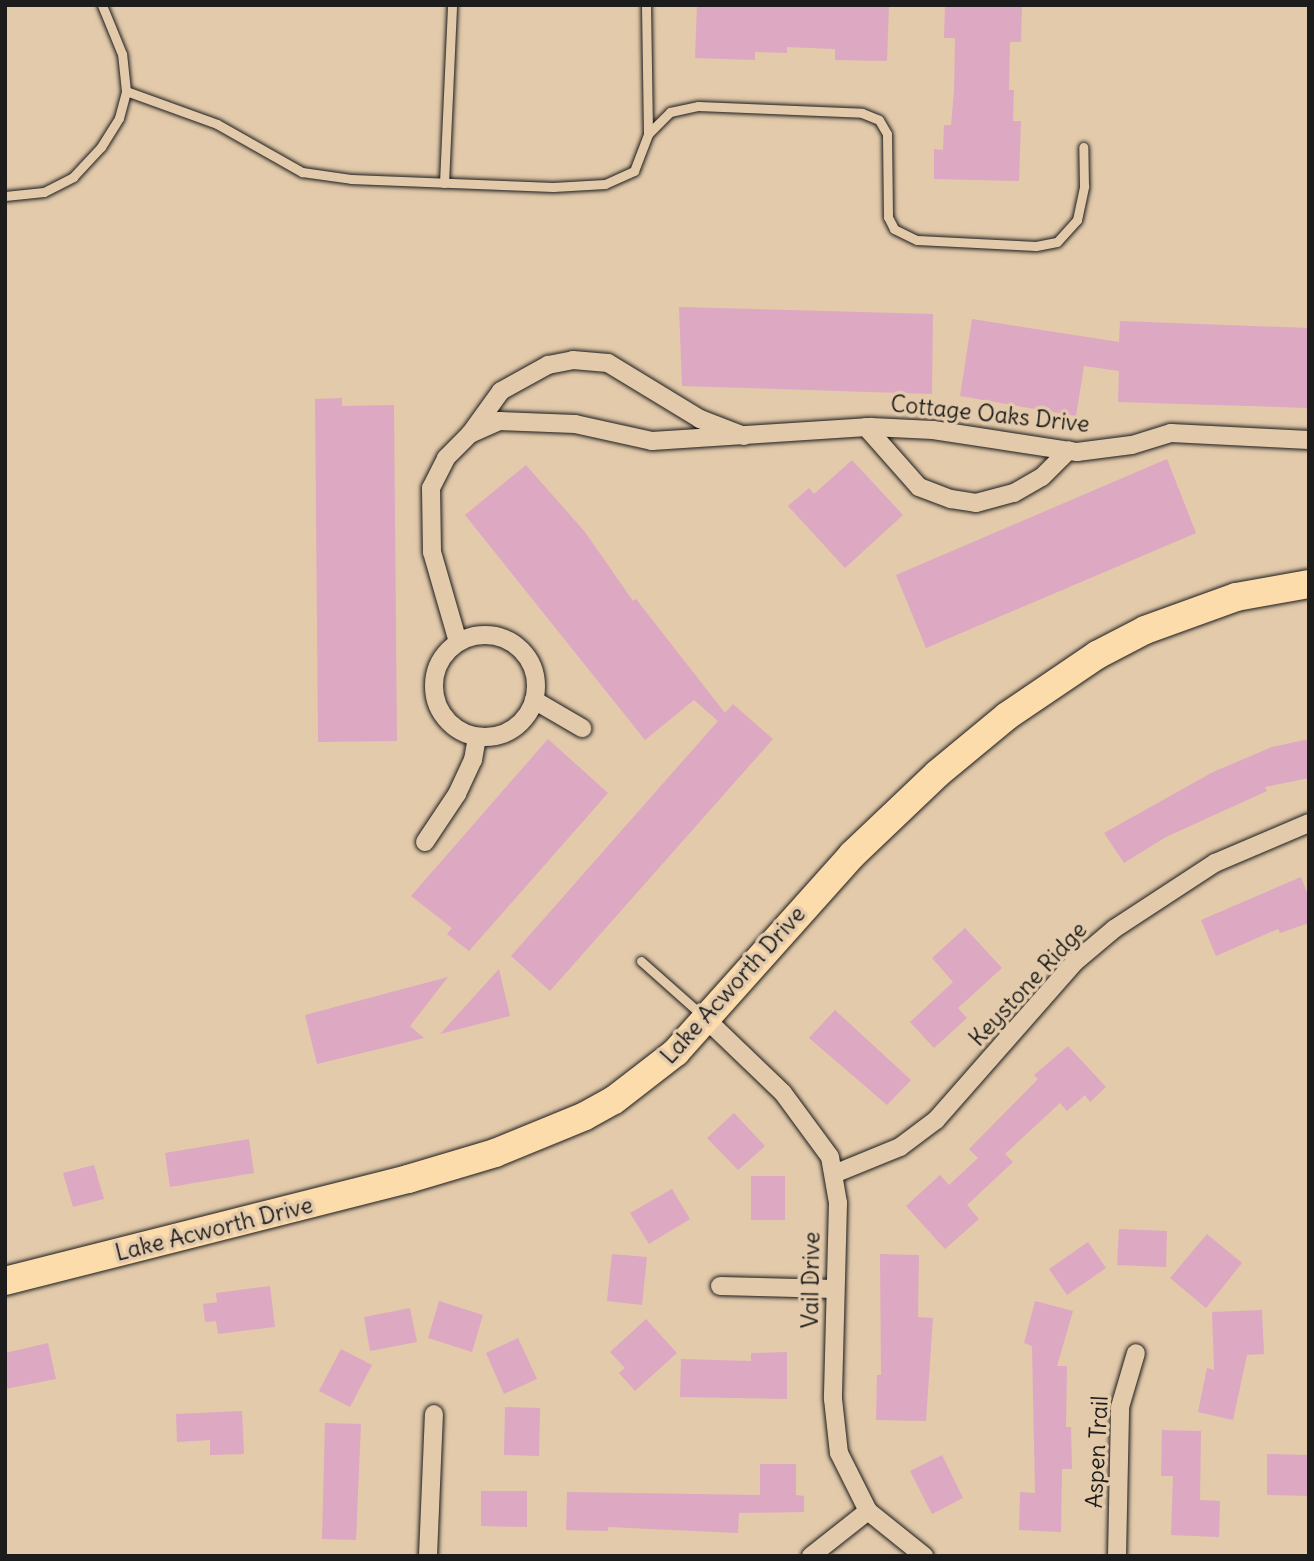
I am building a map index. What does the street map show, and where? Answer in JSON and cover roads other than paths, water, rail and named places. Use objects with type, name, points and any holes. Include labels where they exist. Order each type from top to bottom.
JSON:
[{"type":"main road","name":"Lake Acworth Drive","points":[[5,1281],[495,1153],[614,1100],[676,1052],[852,855],[937,774],[1007,716],[1097,655],[1145,630],[1237,597],[1309,584]]},
{"type":"street","name":"Cottage Oaks Drive","points":[[458,642],[432,552],[431,488],[446,458],[470,433],[501,391],[530,373],[573,360],[608,363],[700,419],[748,438]]},
{"type":"street","name":"Cottage Oaks Drive","points":[[470,433],[499,421],[533,420],[575,424],[652,441],[748,438],[804,428],[866,427],[933,430],[1069,450],[1109,450],[1171,433],[1309,440]]},
{"type":"street","points":[[866,427],[919,487],[976,503],[1014,493],[1042,477],[1069,450]]},
{"type":"street","points":[[489,634],[522,649],[536,678],[534,700],[525,719],[509,732],[477,737],[449,724],[438,709],[433,685],[447,650],[458,642],[489,634]]},
{"type":"street","points":[[534,700],[582,728]]},
{"type":"street","points":[[425,842],[457,794],[473,760],[477,737]]},
{"type":"street","name":"Keystone Ridge","points":[[834,1174],[900,1147],[936,1120],[1075,962],[1114,929],[1215,863],[1309,824]]},
{"type":"street","name":"Vail Drive","points":[[707,1020],[791,1102],[822,1141],[834,1174],[834,1428],[855,1492],[868,1511],[924,1556]]},
{"type":"street","points":[[720,1286],[835,1289]]},
{"type":"street","name":"Aspen Trail","points":[[1117,1556],[1120,1406],[1136,1353]]},
{"type":"street","points":[[428,1556],[434,1414]]},
{"type":"street","points":[[811,1556],[868,1511]]},
{"type":"lane","points":[[5,196],[44,192],[73,177],[101,148],[119,118],[125,92],[122,54],[102,5]]},
{"type":"lane","points":[[444,183],[452,5]]},
{"type":"lane","points":[[125,92],[217,124],[302,172],[444,183],[605,184],[634,172],[648,134],[646,5]]},
{"type":"lane","points":[[648,134],[670,112],[698,106],[862,113],[879,120],[887,134],[888,217],[894,229],[917,240],[1036,246],[1057,242],[1077,220],[1084,186],[1083,147]]},
{"type":"lane","points":[[641,961],[707,1020]]}]
